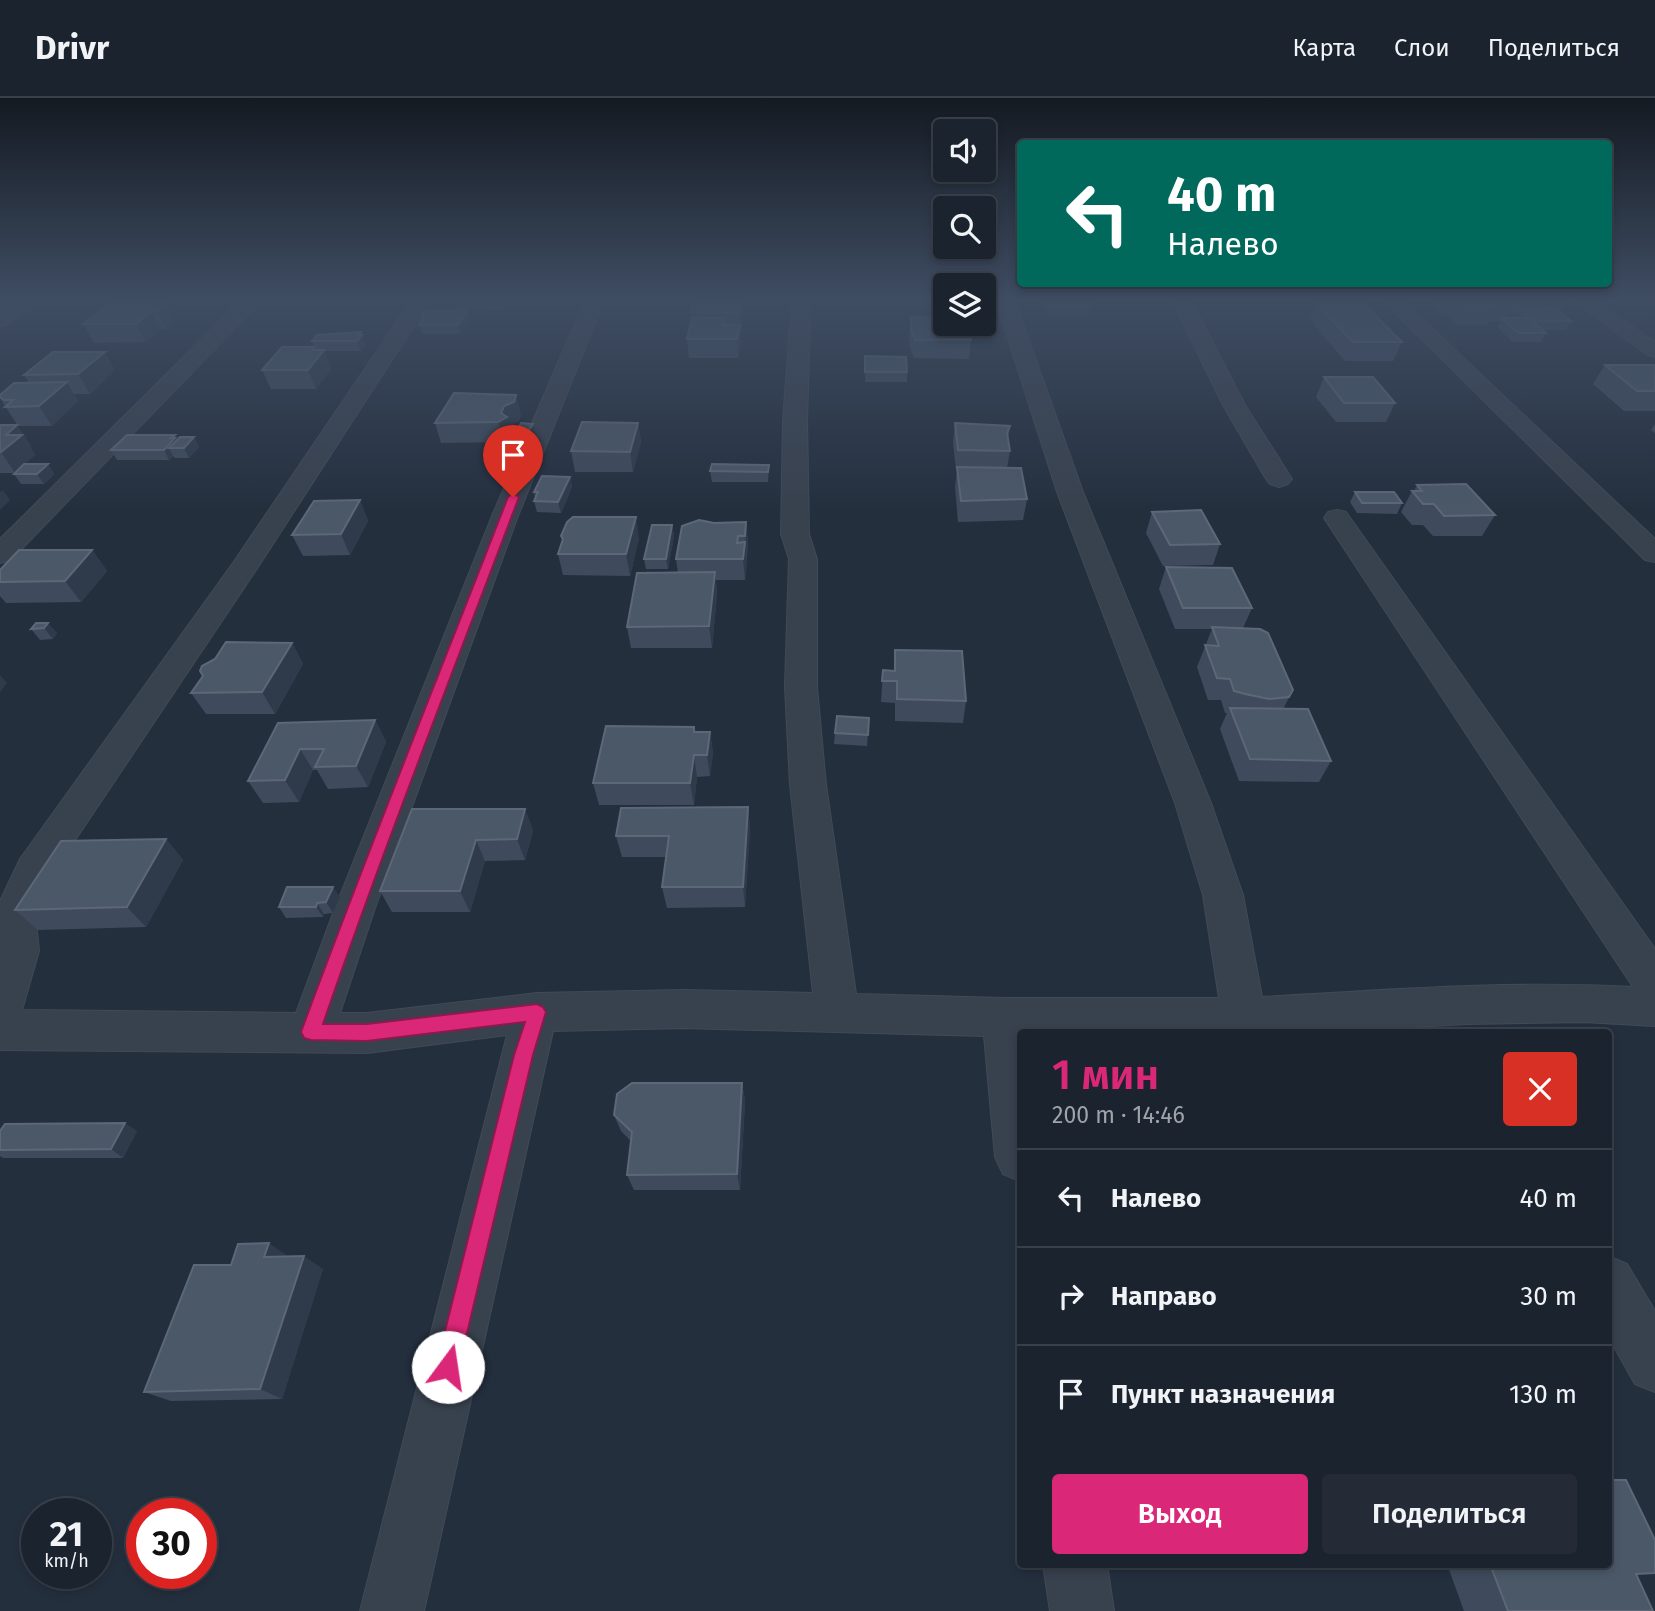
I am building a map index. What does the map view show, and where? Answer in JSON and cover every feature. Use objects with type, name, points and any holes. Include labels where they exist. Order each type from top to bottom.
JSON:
[{"type":"street","points":[[0,555],[184,369]]},
{"type":"street","points":[[375,369],[244,567],[34,870],[15,912],[18,951],[1,1028],[367,1032],[537,1012],[684,1009],[1004,1017],[1474,1019],[1584,1003],[1655,1007]]},
{"type":"street","points":[[311,1032],[355,908],[505,516],[566,369]]},
{"type":"street","points":[[798,369],[795,534],[803,559],[801,687],[808,785],[837,1012]]},
{"type":"street","points":[[1029,369],[1070,492],[1194,803],[1223,895],[1244,1017]]},
{"type":"street","points":[[1216,369],[1234,405],[1279,479]]},
{"type":"street","points":[[1462,369],[1655,554]]},
{"type":"street","points":[[1337,518],[1655,985]]},
{"type":"street","points":[[392,1611],[520,1069],[537,1012]]},
{"type":"street","points":[[1004,1017],[1017,1131]]},
{"type":"street","points":[[1612,1290],[1655,1364]]},
{"type":"street","points":[[1076,1568],[1082,1611]]},
{"type":"building","points":[[32,369],[85,369],[78,374],[24,375]]},
{"type":"building","points":[[263,369],[309,369],[308,370]]},
{"type":"building","points":[[865,369],[907,369],[907,372],[865,372]]},
{"type":"building","points":[[1609,369],[1655,369],[1655,391],[1637,391]]},
{"type":"building","points":[[1324,377],[1373,377],[1395,403],[1344,403]]},
{"type":"building","points":[[67,382],[39,406],[5,407],[13,400],[0,397],[14,383]]},
{"type":"building","points":[[454,393],[516,395],[514,402],[504,406],[501,413],[507,417],[498,422],[435,423]]},
{"type":"building","points":[[582,422],[638,423],[630,452],[571,451]]},
{"type":"building","points":[[521,423],[533,424],[529,430],[517,430]]},
{"type":"building","points":[[955,423],[1010,426],[1007,433],[1010,451],[958,450]]},
{"type":"building","points":[[0,425],[17,425],[6,435],[22,435],[1,452],[0,452]]},
{"type":"building","points":[[127,435],[175,435],[171,438],[175,438],[164,450],[111,450]]},
{"type":"building","points":[[180,437],[194,437],[184,448],[169,448]]},
{"type":"building","points":[[24,464],[48,464],[37,474],[14,474]]},
{"type":"building","points":[[712,464],[769,465],[768,472],[710,471]]},
{"type":"building","points":[[957,467],[1021,468],[1027,499],[961,501]]},
{"type":"building","points":[[542,476],[570,477],[558,502],[534,501],[538,492],[534,492]]},
{"type":"building","points":[[1466,484],[1495,515],[1444,516],[1434,504],[1423,504],[1412,491],[1422,491],[1417,485]]},
{"type":"building","points":[[1355,492],[1394,492],[1402,503],[1362,503]]},
{"type":"building","points":[[360,500],[341,534],[292,535],[314,501]]},
{"type":"building","points":[[1201,510],[1220,544],[1170,545],[1152,512]]},
{"type":"building","points":[[573,517],[636,517],[626,554],[558,554],[563,539],[561,536],[567,522]]},
{"type":"building","points":[[699,520],[714,523],[746,522],[745,536],[738,536],[737,543],[745,542],[743,559],[676,559],[682,526]]},
{"type":"building","points":[[652,525],[672,525],[666,559],[644,559]]},
{"type":"building","points":[[19,550],[92,550],[65,581],[0,582],[0,570]]},
{"type":"building","points":[[1166,567],[1232,568],[1252,608],[1183,608]]},
{"type":"building","points":[[715,572],[709,626],[627,627],[637,573]]},
{"type":"building","points":[[36,623],[48,623],[44,628],[31,629]]},
{"type":"building","points":[[1212,627],[1260,629],[1268,633],[1293,690],[1289,697],[1269,699],[1245,694],[1234,691],[1230,679],[1217,678],[1205,645],[1219,646]]},
{"type":"building","points":[[226,642],[292,643],[262,692],[191,693],[203,676],[200,671],[202,666],[215,659]]},
{"type":"building","points":[[895,650],[962,651],[966,701],[897,699],[897,681],[882,681],[883,670],[895,671]]},
{"type":"building","points":[[1230,708],[1308,709],[1331,761],[1250,759]]},
{"type":"building","points":[[837,716],[869,718],[868,735],[835,733]]},
{"type":"building","points":[[375,720],[356,766],[315,767],[324,749],[300,749],[285,780],[248,781],[278,723]]},
{"type":"building","points":[[606,726],[694,727],[694,732],[710,732],[707,755],[694,755],[690,783],[593,783]]},
{"type":"building","points":[[748,807],[743,887],[662,887],[669,836],[616,836],[621,808]]},
{"type":"building","points":[[412,809],[525,809],[517,839],[476,840],[460,891],[380,891]]},
{"type":"building","points":[[166,839],[127,907],[15,910],[61,841]]},
{"type":"building","points":[[287,887],[333,887],[326,902],[317,903],[316,907],[279,907]]},
{"type":"building","points":[[632,1083],[742,1083],[737,1174],[627,1175],[632,1132],[614,1115],[617,1094]]},
{"type":"building","points":[[125,1123],[111,1149],[0,1150],[0,1131],[5,1124]]},
{"type":"building","points":[[269,1243],[264,1257],[304,1256],[260,1389],[144,1392],[194,1265],[231,1265],[238,1244]]},
{"type":"building","points":[[1612,1478],[1626,1480],[1655,1540],[1655,1573],[1636,1574],[1653,1611],[1508,1611],[1492,1568],[1612,1568]]},
{"type":"route","points":[[448,1367],[523,1055],[537,1012],[367,1032],[311,1032],[355,908],[513,497]]}]
